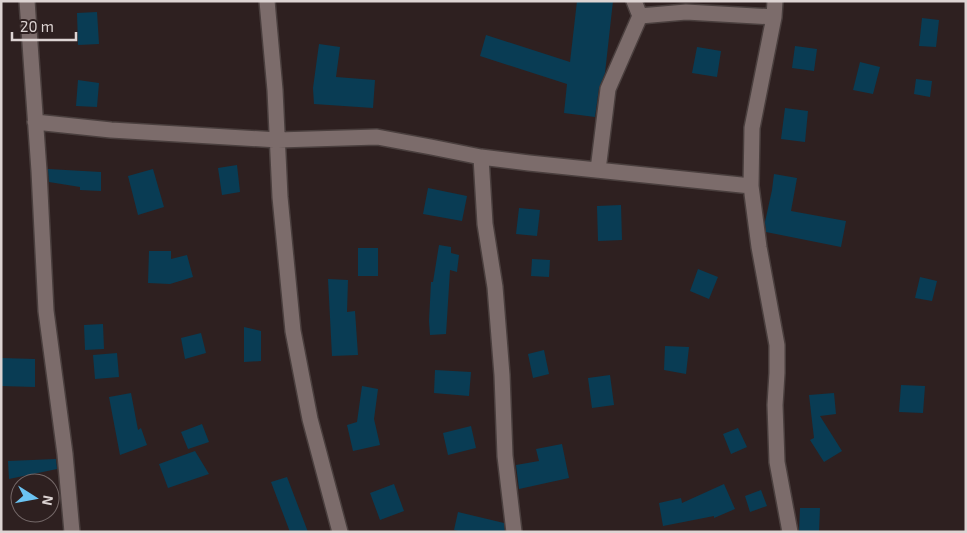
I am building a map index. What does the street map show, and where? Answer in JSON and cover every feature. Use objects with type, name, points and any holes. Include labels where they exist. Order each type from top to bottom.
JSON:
[{"type":"street","points":[[27,1],[46,311],[65,454],[72,532]]},
{"type":"street","points":[[267,1],[275,90],[280,197],[293,330],[310,419],[340,532]]},
{"type":"street","points":[[598,170],[608,89],[640,16],[634,1]]},
{"type":"street","points":[[775,1],[774,17],[752,128],[751,186],[759,247],[777,345],[775,404],[777,462],[790,532]]},
{"type":"street","points":[[640,16],[686,12],[774,17]]},
{"type":"street","points":[[35,122],[111,130],[278,140],[377,138],[481,157],[751,186]]},
{"type":"street","points":[[481,157],[485,224],[495,287],[502,375],[505,456],[514,532]]},
{"type":"building","points":[[577,1],[613,1],[605,73],[599,88],[595,117],[564,113],[567,84],[480,56],[486,35],[570,62]]},
{"type":"building","points":[[97,12],[99,44],[78,45],[77,13]]},
{"type":"building","points":[[922,18],[939,20],[936,47],[919,46]]},
{"type":"building","points":[[319,44],[340,47],[336,77],[375,80],[373,108],[314,104],[313,88]]},
{"type":"building","points":[[795,46],[817,49],[814,71],[792,68]]},
{"type":"building","points":[[697,47],[721,51],[717,77],[692,73]]},
{"type":"building","points":[[860,62],[880,67],[873,94],[853,90]]},
{"type":"building","points":[[916,79],[932,81],[930,97],[914,94]]},
{"type":"building","points":[[78,80],[99,83],[97,107],[76,106]]},
{"type":"building","points":[[785,108],[808,111],[805,142],[781,139]]},
{"type":"building","points":[[237,165],[240,192],[222,195],[218,168]]},
{"type":"building","points":[[48,169],[101,172],[101,191],[80,190],[80,187],[49,182]]},
{"type":"building","points":[[153,169],[164,207],[138,215],[128,176]]},
{"type":"building","points":[[774,174],[797,178],[791,211],[846,221],[841,247],[766,232],[765,222]]},
{"type":"building","points":[[428,188],[467,196],[462,221],[423,214]]},
{"type":"building","points":[[621,205],[622,240],[598,241],[597,206]]},
{"type":"building","points":[[519,208],[540,210],[537,236],[516,234]]},
{"type":"building","points":[[439,245],[451,247],[451,253],[459,255],[457,272],[450,270],[446,334],[430,335],[431,282],[433,282]]},
{"type":"building","points":[[358,248],[378,248],[378,276],[358,276]]},
{"type":"building","points":[[149,251],[171,251],[171,259],[187,255],[193,277],[170,284],[148,283]]},
{"type":"building","points":[[532,259],[550,260],[549,277],[531,276]]},
{"type":"building","points":[[698,269],[718,277],[709,299],[690,291]]},
{"type":"building","points":[[920,277],[937,281],[932,301],[915,298]]},
{"type":"building","points":[[328,279],[348,280],[347,312],[355,311],[358,355],[332,356]]},
{"type":"building","points":[[103,324],[104,349],[85,350],[84,325]]},
{"type":"building","points":[[244,327],[261,331],[261,361],[244,362]]},
{"type":"building","points":[[201,333],[206,353],[185,359],[181,338]]},
{"type":"building","points":[[665,346],[689,347],[686,374],[664,370]]},
{"type":"building","points":[[544,350],[549,374],[533,378],[528,354]]},
{"type":"building","points":[[117,353],[119,377],[95,379],[93,355]]},
{"type":"building","points":[[1,358],[35,359],[35,387],[1,386]]},
{"type":"building","points":[[435,370],[471,372],[469,396],[434,393]]},
{"type":"building","points":[[610,375],[614,405],[592,408],[588,378]]},
{"type":"building","points":[[901,385],[925,386],[923,413],[899,412]]},
{"type":"building","points":[[362,386],[378,389],[374,419],[380,445],[353,451],[347,425],[357,422]]},
{"type":"building","points":[[131,393],[138,430],[141,428],[147,445],[120,455],[109,397]]},
{"type":"building","points":[[834,393],[836,414],[820,416],[842,451],[824,462],[810,440],[814,438],[809,395]]},
{"type":"building","points":[[202,424],[209,442],[188,449],[181,432]]},
{"type":"building","points":[[471,426],[476,448],[448,455],[443,433]]},
{"type":"building","points":[[738,428],[747,447],[731,454],[723,434]]},
{"type":"building","points":[[562,444],[569,478],[519,489],[516,465],[539,461],[536,449]]},
{"type":"building","points":[[195,451],[209,474],[168,488],[159,464]]},
{"type":"building","points":[[56,459],[57,469],[38,473],[10,473],[9,479],[8,461]]},
{"type":"building","points":[[287,477],[308,532],[290,532],[271,482]]},
{"type":"building","points":[[394,484],[404,511],[380,520],[370,493]]},
{"type":"building","points":[[724,484],[735,509],[714,518],[714,516],[663,526],[659,503],[681,498],[682,503]]},
{"type":"building","points":[[761,490],[767,506],[750,512],[745,496]]},
{"type":"building","points":[[800,508],[820,508],[819,532],[799,532]]},
{"type":"building","points":[[458,512],[504,523],[505,532],[462,532],[454,530]]}]
